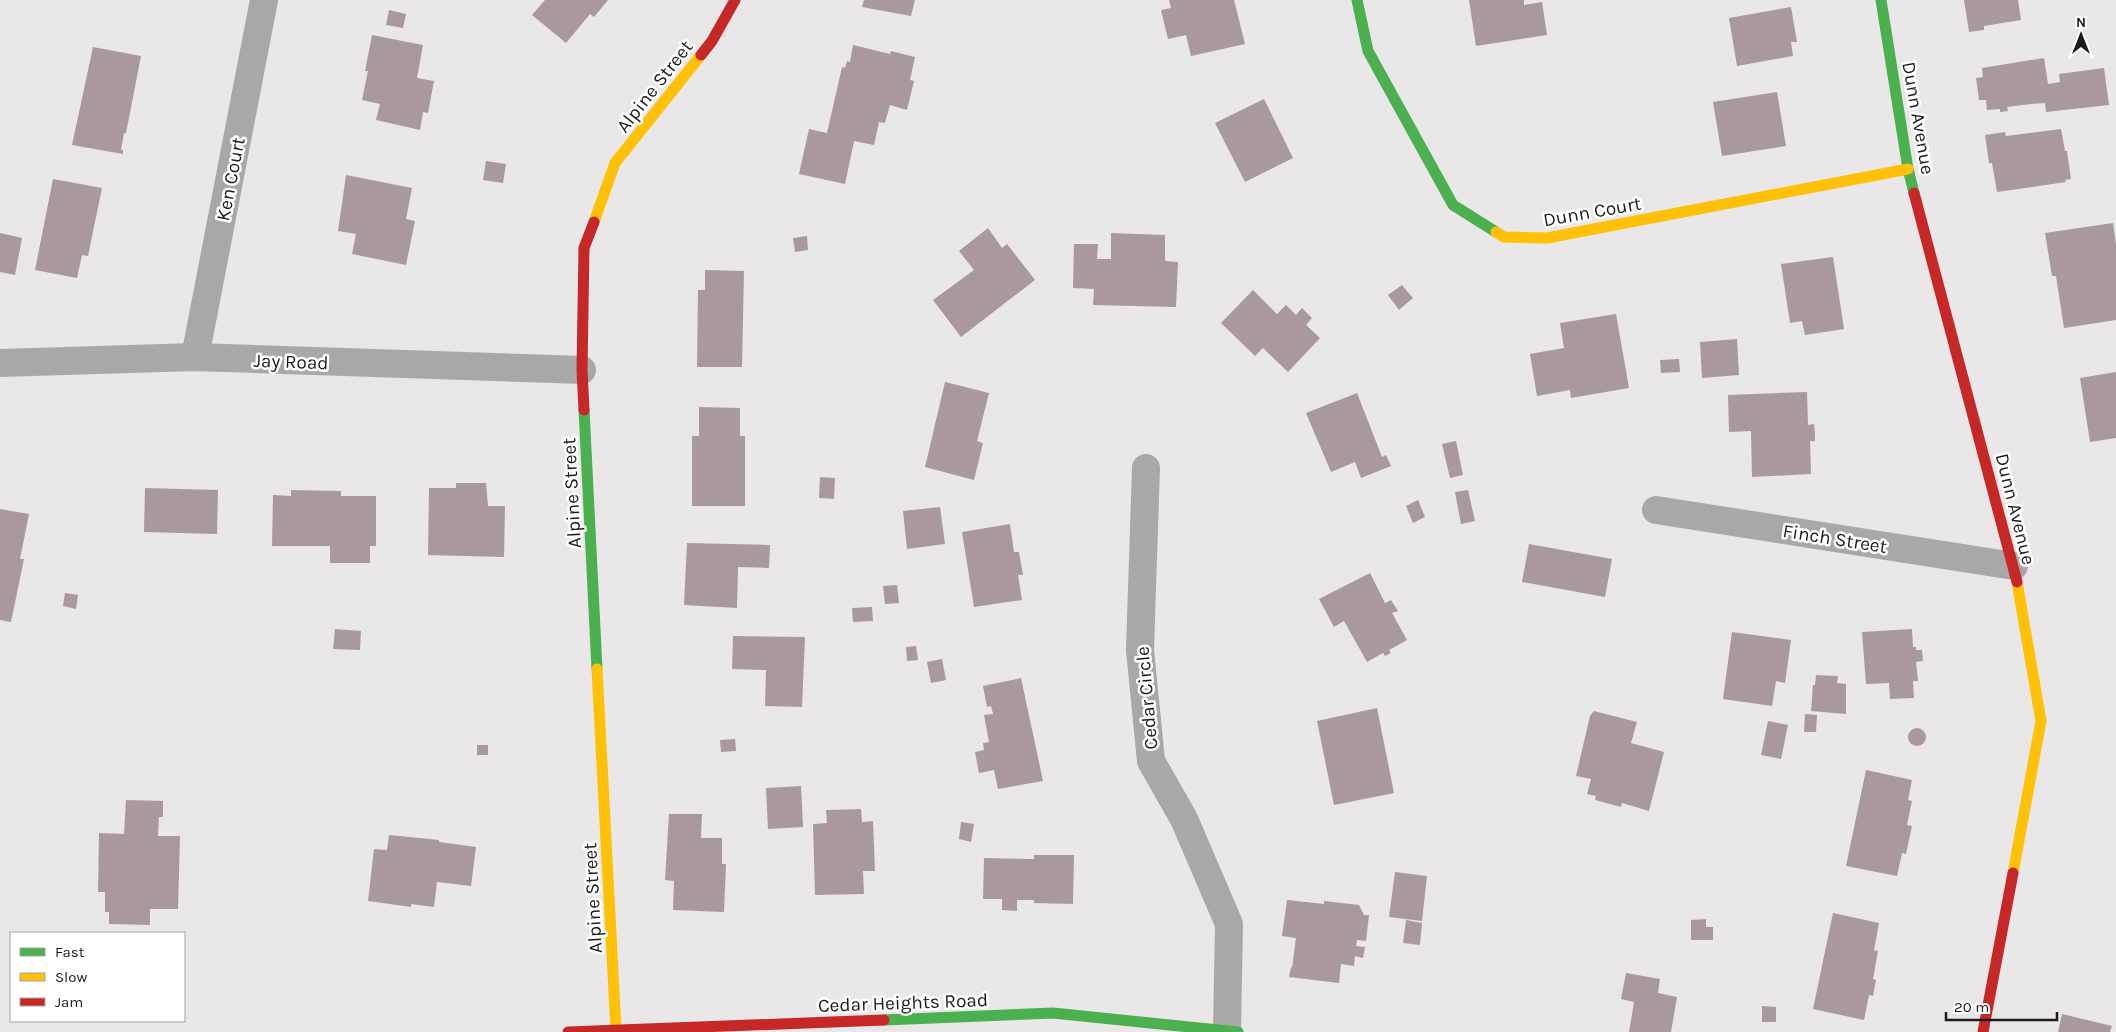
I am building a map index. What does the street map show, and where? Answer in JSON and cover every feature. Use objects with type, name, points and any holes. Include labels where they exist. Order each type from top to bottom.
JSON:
[{"type":"street","name":"Ken Court","points":[[195,358],[264,0]]},
{"type":"street","name":"Alpine Street","points":[[616,1030],[582,370],[584,248],[614,163],[712,41],[735,0]]},
{"type":"street","name":"Dunn Court","points":[[1358,0],[1368,52],[1454,205],[1504,237],[1547,238],[1908,169]]},
{"type":"street","name":"Dunn Avenue","points":[[1881,0],[1908,169],[2014,566],[2041,720],[1983,1032]]},
{"type":"street","name":"Jay Road","points":[[0,363],[195,358],[582,370]]},
{"type":"street","name":"Cedar Circle","points":[[1146,468],[1140,650],[1151,762],[1184,819],[1229,924],[1232,1031]]},
{"type":"street","name":"Finch Street","points":[[1656,510],[2014,566]]},
{"type":"street","name":"Cedar Heights Road","points":[[568,1032],[1052,1014],[1232,1031]]},
{"type":"building","points":[[545,0],[608,0],[594,17],[590,14],[566,43],[532,15]]},
{"type":"building","points":[[864,0],[915,0],[911,16],[862,7]]},
{"type":"building","points":[[1169,0],[1234,0],[1245,44],[1191,56],[1186,35],[1168,39],[1161,10],[1171,8]]},
{"type":"building","points":[[1469,0],[1524,0],[1524,5],[1542,2],[1547,35],[1476,46]]},
{"type":"building","points":[[1964,0],[2018,0],[2021,20],[1984,26],[1984,30],[1969,32]]},
{"type":"building","points":[[1791,7],[1797,42],[1791,42],[1793,56],[1737,66],[1729,18]]},
{"type":"building","points":[[389,10],[406,14],[403,28],[386,25]]},
{"type":"building","points":[[372,35],[423,45],[417,78],[434,81],[428,113],[423,112],[420,130],[376,120],[380,104],[362,100],[368,71],[365,71]]},
{"type":"building","points":[[853,45],[890,54],[891,51],[915,57],[910,80],[914,81],[907,110],[890,105],[885,123],[879,122],[874,145],[854,141],[845,184],[799,174],[809,129],[827,133],[842,67],[845,68],[847,61],[850,62]]},
{"type":"building","points":[[93,47],[141,56],[126,133],[124,133],[121,150],[123,150],[123,154],[72,145]]},
{"type":"building","points":[[2044,58],[2048,84],[2060,82],[2059,74],[2104,68],[2109,105],[2046,112],[2045,103],[2007,107],[2008,111],[2000,112],[2000,109],[1987,110],[1986,100],[1979,100],[1976,78],[1983,77],[1982,68]]},
{"type":"building","points":[[1777,92],[1786,146],[1722,156],[1713,102]]},
{"type":"building","points":[[1264,99],[1293,158],[1245,182],[1215,123]]},
{"type":"building","points":[[2061,129],[2065,151],[2067,151],[2071,179],[2065,180],[2066,182],[1997,192],[1992,163],[1989,163],[1985,135],[2005,132],[2006,136]]},
{"type":"building","points":[[486,161],[506,164],[503,183],[483,180]]},
{"type":"building","points":[[346,175],[412,188],[406,219],[415,221],[406,265],[352,254],[356,234],[338,231]]},
{"type":"building","points":[[53,179],[102,188],[88,256],[82,255],[77,278],[35,270]]},
{"type":"building","points":[[2113,223],[2116,244],[2116,320],[2064,328],[2056,276],[2052,276],[2045,233]]},
{"type":"building","points":[[988,228],[1002,248],[1007,244],[1035,280],[961,337],[933,300],[974,270],[959,251]]},
{"type":"building","points":[[0,233],[22,238],[15,275],[0,272]]},
{"type":"building","points":[[1111,233],[1165,235],[1165,261],[1178,262],[1176,307],[1093,305],[1094,289],[1073,288],[1074,244],[1098,244],[1097,259],[1111,259]]},
{"type":"building","points":[[807,236],[808,250],[795,252],[793,238]]},
{"type":"building","points":[[1833,257],[1844,329],[1805,335],[1802,321],[1790,323],[1781,264]]},
{"type":"building","points":[[705,270],[744,271],[742,367],[697,367],[698,290],[705,290]]},
{"type":"building","points":[[1402,285],[1413,298],[1399,310],[1388,295]]},
{"type":"building","points":[[1253,290],[1277,314],[1286,305],[1296,315],[1302,308],[1312,318],[1306,325],[1320,338],[1288,372],[1263,348],[1255,356],[1221,323]]},
{"type":"building","points":[[1616,314],[1629,388],[1571,398],[1570,390],[1537,396],[1530,354],[1564,348],[1560,323]]},
{"type":"building","points":[[1737,339],[1739,375],[1702,378],[1700,342]]},
{"type":"building","points":[[1679,359],[1680,372],[1661,373],[1660,360]]},
{"type":"building","points":[[2116,372],[2116,438],[2090,442],[2080,378]]},
{"type":"building","points":[[945,382],[989,393],[977,441],[983,443],[974,480],[925,467]]},
{"type":"building","points":[[1807,392],[1808,425],[1814,424],[1815,433],[1815,441],[1810,441],[1811,474],[1752,477],[1751,431],[1729,432],[1728,395]]},
{"type":"building","points":[[1357,393],[1382,457],[1386,455],[1391,466],[1361,478],[1355,462],[1331,472],[1306,413]]},
{"type":"building","points":[[699,407],[740,408],[740,436],[745,436],[745,506],[692,506],[692,436],[699,436]]},
{"type":"building","points":[[1456,441],[1463,475],[1450,478],[1442,444]]},
{"type":"building","points":[[820,477],[835,478],[834,499],[819,498]]},
{"type":"building","points":[[456,483],[486,483],[488,506],[505,506],[504,557],[428,555],[429,488],[456,488]]},
{"type":"building","points":[[145,488],[218,490],[217,534],[144,532]]},
{"type":"building","points":[[291,490],[341,491],[341,496],[376,496],[376,546],[370,546],[370,563],[330,563],[330,546],[272,546],[273,495],[291,496]]},
{"type":"building","points":[[1468,490],[1475,521],[1461,524],[1455,492]]},
{"type":"building","points":[[1418,500],[1425,517],[1413,523],[1406,506]]},
{"type":"building","points":[[940,507],[945,544],[907,549],[903,511]]},
{"type":"building","points":[[0,509],[29,514],[20,559],[24,559],[11,622],[0,620]]},
{"type":"building","points":[[1010,524],[1014,552],[1019,552],[1023,575],[1018,575],[1022,600],[974,607],[962,532]]},
{"type":"building","points":[[687,543],[770,545],[769,568],[738,567],[737,608],[684,605]]},
{"type":"building","points":[[1529,544],[1612,559],[1605,597],[1522,582]]},
{"type":"building","points":[[1370,573],[1385,603],[1391,600],[1398,611],[1392,613],[1407,640],[1389,650],[1391,653],[1385,656],[1383,653],[1367,662],[1344,621],[1334,627],[1319,599]]},
{"type":"building","points":[[897,585],[899,603],[885,604],[883,586]]},
{"type":"building","points":[[65,593],[78,595],[76,609],[63,606]]},
{"type":"building","points":[[872,607],[873,621],[853,622],[852,608]]},
{"type":"building","points":[[335,629],[361,631],[360,650],[333,649]]},
{"type":"building","points":[[1912,629],[1913,647],[1916,647],[1916,650],[1922,650],[1923,661],[1916,662],[1918,681],[1913,681],[1914,698],[1890,699],[1889,683],[1866,684],[1862,632]]},
{"type":"building","points":[[1732,632],[1791,640],[1785,683],[1776,681],[1772,706],[1723,699]]},
{"type":"building","points":[[733,636],[805,637],[802,707],[765,706],[766,670],[732,669]]},
{"type":"building","points":[[916,646],[918,660],[907,661],[906,647]]},
{"type":"building","points":[[942,659],[946,680],[931,683],[927,662]]},
{"type":"building","points":[[1816,675],[1838,676],[1837,683],[1846,684],[1846,714],[1811,711],[1813,685],[1815,685]]},
{"type":"building","points":[[1021,678],[1043,781],[998,789],[994,770],[979,773],[975,752],[984,750],[983,743],[989,742],[984,715],[993,714],[991,706],[987,707],[983,686]]},
{"type":"building","points":[[1377,708],[1394,793],[1334,805],[1317,721]]},
{"type":"building","points":[[1594,711],[1637,722],[1631,743],[1664,752],[1649,811],[1622,803],[1621,807],[1595,800],[1596,796],[1587,794],[1591,779],[1576,776],[1590,716]]},
{"type":"building","points":[[1805,714],[1817,715],[1816,732],[1804,732]]},
{"type":"building","points":[[1768,721],[1788,725],[1781,759],[1761,755]]},
{"type":"building","points":[[1917,728],[1923,731],[1926,737],[1923,743],[1917,746],[1911,743],[1908,737],[1911,731]]},
{"type":"building","points":[[735,739],[736,751],[721,752],[720,740]]},
{"type":"building","points":[[477,745],[488,745],[488,755],[477,755]]},
{"type":"building","points":[[1866,770],[1912,780],[1908,800],[1912,801],[1907,825],[1912,826],[1906,854],[1902,853],[1897,876],[1846,866]]},
{"type":"building","points":[[801,786],[803,827],[768,829],[766,788]]},
{"type":"building","points":[[126,800],[163,801],[163,817],[159,817],[158,836],[180,836],[178,909],[150,909],[150,925],[109,924],[109,912],[105,912],[105,892],[98,892],[99,833],[124,834]]},
{"type":"building","points":[[861,809],[862,822],[873,821],[875,871],[863,871],[864,894],[815,895],[813,824],[827,823],[826,810]]},
{"type":"building","points":[[669,814],[702,814],[701,838],[722,838],[722,864],[726,864],[724,912],[673,910],[674,881],[665,880]]},
{"type":"building","points":[[961,822],[974,824],[971,842],[959,839]]},
{"type":"building","points":[[389,835],[439,840],[439,842],[476,847],[471,886],[437,882],[434,907],[411,904],[411,907],[368,901],[374,849],[387,850]]},
{"type":"building","points":[[1034,855],[1074,855],[1073,904],[1034,903],[1034,900],[1017,900],[1017,911],[1002,910],[1002,899],[983,899],[984,858],[1034,859]]},
{"type":"building","points":[[1395,872],[1427,876],[1422,921],[1389,917]]},
{"type":"building","points":[[1287,900],[1324,904],[1324,901],[1359,905],[1364,915],[1369,915],[1366,941],[1357,940],[1356,946],[1365,947],[1363,958],[1355,956],[1354,966],[1341,964],[1339,983],[1289,977],[1296,938],[1282,936]]},
{"type":"building","points":[[1833,913],[1879,923],[1874,950],[1878,951],[1873,979],[1876,980],[1873,996],[1869,995],[1864,1020],[1813,1009]]},
{"type":"building","points":[[1706,919],[1706,927],[1713,927],[1713,940],[1691,940],[1691,920]]},
{"type":"building","points":[[1406,920],[1422,923],[1420,945],[1403,943]]},
{"type":"building","points":[[1626,973],[1660,979],[1658,993],[1677,997],[1671,1032],[1629,1032],[1634,1002],[1621,999]]},
{"type":"building","points":[[1762,1006],[1776,1007],[1776,1022],[1762,1022]]},
{"type":"building","points":[[2062,1014],[2112,1026],[2110,1032],[2058,1032]]},
{"type":"traffic: fast","points":[[1357,0],[1368,51],[1453,205],[1496,232]]},
{"type":"traffic: fast","points":[[1881,0],[1908,169],[1914,193]]},
{"type":"traffic: fast","points":[[584,410],[597,669]]},
{"type":"traffic: fast","points":[[884,1020],[1053,1013],[1238,1032]]},
{"type":"traffic: slow","points":[[594,222],[615,163],[701,55]]},
{"type":"traffic: slow","points":[[1496,232],[1504,237],[1547,238],[1908,169]]},
{"type":"traffic: slow","points":[[2013,873],[2041,721],[2017,582]]},
{"type":"traffic: slow","points":[[597,669],[616,1030]]},
{"type":"traffic: jam","points":[[701,55],[712,41],[735,0]]},
{"type":"traffic: jam","points":[[1914,193],[2017,582]]},
{"type":"traffic: jam","points":[[584,410],[582,370],[584,248],[594,222]]},
{"type":"traffic: jam","points":[[1983,1032],[2013,873]]},
{"type":"traffic: jam","points":[[568,1032],[884,1020]]}]
